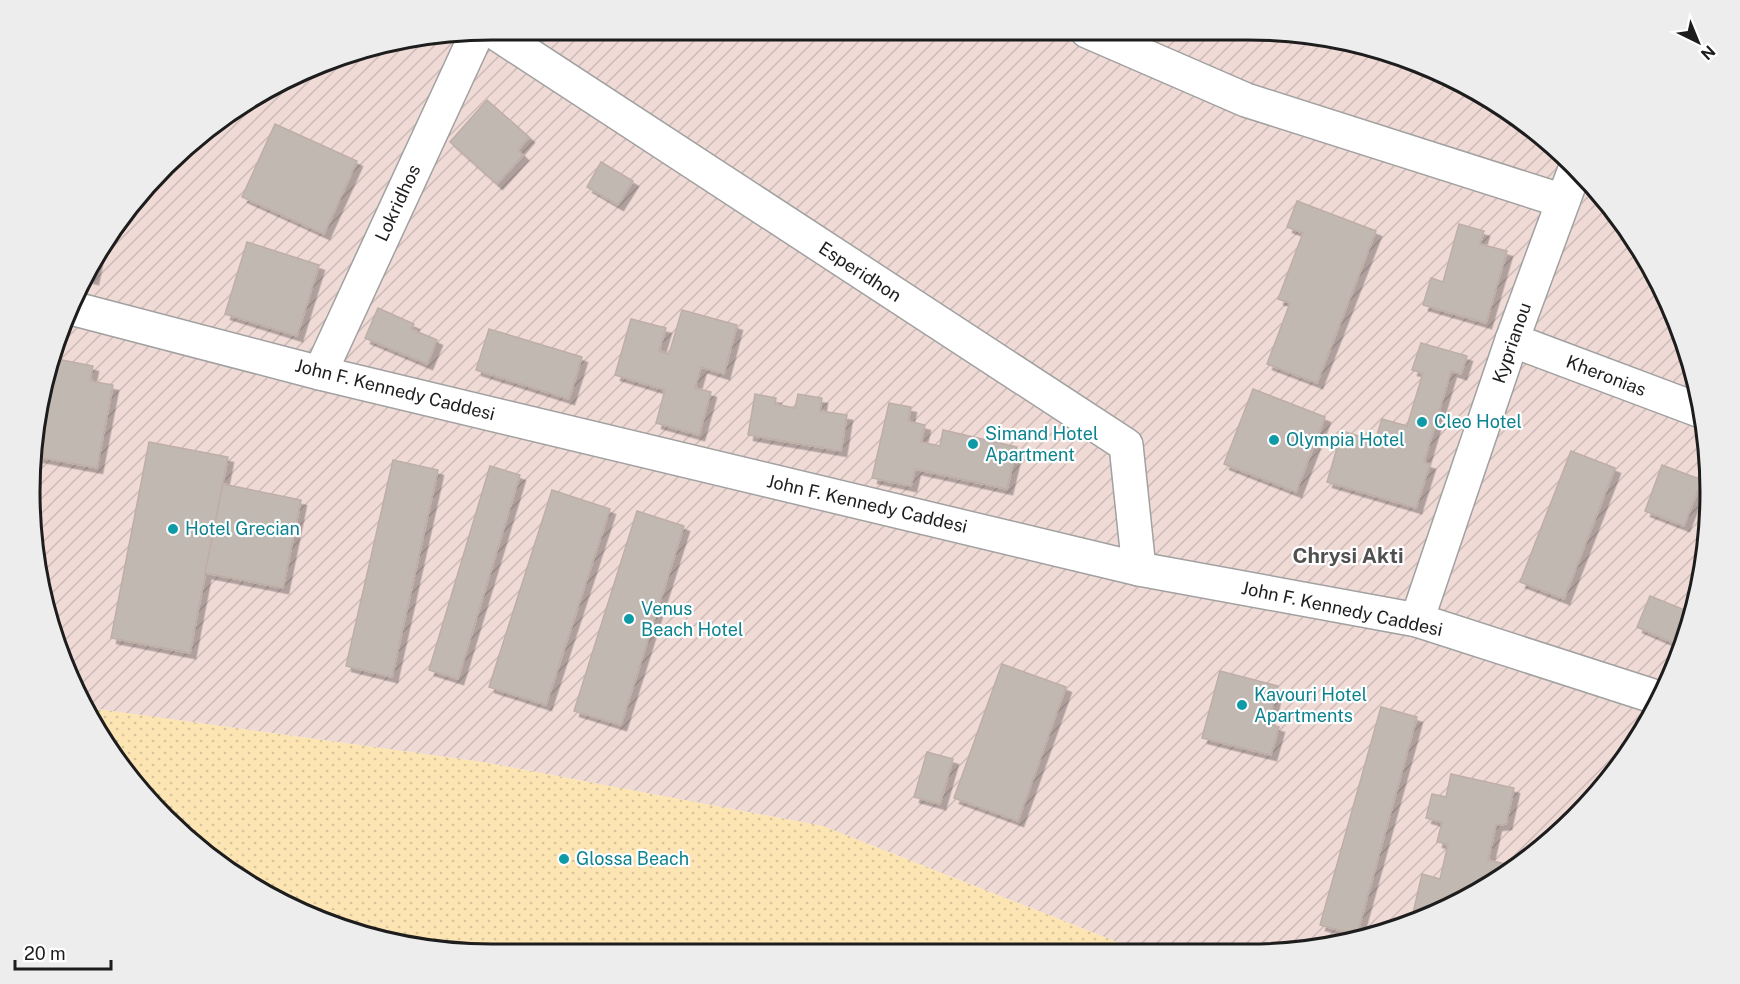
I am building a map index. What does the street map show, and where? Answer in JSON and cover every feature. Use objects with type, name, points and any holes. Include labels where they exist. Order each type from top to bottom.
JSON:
[{"type":"street","name":"Esperidhon","points":[[505,40],[1126,446],[1139,569]]},
{"type":"street","points":[[1108,40],[1246,100],[1563,201]]},
{"type":"street","name":"Lokridhos","points":[[320,373],[473,41]]},
{"type":"street","name":"Kyprianou","points":[[1417,620],[1512,340],[1572,178]]},
{"type":"street","name":"John F. Kennedy Caddesi","points":[[79,310],[320,373],[1139,569],[1417,620],[1651,695]]},
{"type":"street","name":"Kheronias","points":[[1512,340],[1692,407]]},
{"type":"shaded area","points":[[492,40],[1248,40],[1278,41],[1336,49],[1393,64],[1448,87],[1499,117],[1546,153],[1587,194],[1623,241],[1653,292],[1676,347],[1696,433],[1699,462],[1699,522],[1691,580],[1684,609],[1676,637],[1653,692],[1639,718],[1606,767],[1587,790],[1546,831],[1523,850],[1474,883],[1448,897],[1393,920],[1336,935],[1278,943],[1122,944],[823,826],[483,762],[96,709],[64,637],[49,580],[41,522],[41,462],[44,433],[64,347],[87,292],[101,266],[134,217],[153,194],[194,153],[217,134],[266,101],[292,87],[347,64],[433,44]]},
{"type":"sand","name":"Glossa Beach","points":[[96,709],[483,762],[823,826],[1122,944],[492,944],[462,943],[404,935],[347,920],[292,897],[266,883],[217,850],[194,831],[153,790],[117,743]]},
{"type":"building","points":[[487,100],[529,137],[518,150],[523,155],[497,184],[450,142]]},
{"type":"building","points":[[275,124],[357,161],[324,234],[242,197]]},
{"type":"building","points":[[601,162],[633,181],[618,205],[587,187]]},
{"type":"building","points":[[1297,201],[1376,231],[1317,383],[1267,364],[1290,303],[1278,299],[1303,233],[1287,227]]},
{"type":"building","points":[[1459,224],[1484,231],[1480,244],[1507,251],[1486,323],[1423,305],[1431,278],[1443,282]]},
{"type":"building","points":[[247,242],[319,265],[297,336],[225,314]]},
{"type":"building","points":[[378,308],[414,324],[411,329],[437,340],[427,364],[365,338]]},
{"type":"building","points":[[682,310],[737,325],[724,374],[701,367],[695,388],[711,392],[699,435],[656,423],[665,390],[615,375],[631,319],[666,328],[659,351],[669,354]]},
{"type":"building","points":[[489,329],[582,357],[569,399],[476,370]]},
{"type":"building","name":"Cleo Hotel","points":[[1421,343],[1467,356],[1461,374],[1451,371],[1424,462],[1430,464],[1416,508],[1327,482],[1342,431],[1375,441],[1382,419],[1407,426],[1423,373],[1412,370]]},
{"type":"building","points":[[60,360],[93,366],[90,381],[113,385],[97,468],[41,458],[49,404]]},
{"type":"building","name":"Olympia Hotel","points":[[1253,389],[1325,417],[1296,492],[1224,464]]},
{"type":"building","points":[[755,394],[776,398],[775,404],[795,408],[798,394],[822,398],[820,411],[847,415],[841,451],[748,435]]},
{"type":"building","name":"Simand Hotel Apartment","points":[[889,403],[911,407],[908,421],[925,425],[921,442],[940,446],[943,430],[1017,447],[1007,489],[915,469],[911,486],[872,478]]},
{"type":"building","name":"Hotel Grecian","points":[[149,442],[228,457],[190,653],[111,638]]},
{"type":"building","points":[[1571,451],[1615,468],[1564,599],[1520,582]]},
{"type":"building","points":[[393,460],[438,470],[392,677],[346,666]]},
{"type":"building","points":[[1662,465],[1700,479],[1700,486],[1684,526],[1645,511]]},
{"type":"building","points":[[490,466],[520,475],[458,679],[429,670]]},
{"type":"building","points":[[223,484],[301,500],[283,588],[205,573]]},
{"type":"building","points":[[552,490],[610,509],[546,705],[489,687]]},
{"type":"building","name":"Venus Beach Hotel","points":[[637,511],[684,526],[621,725],[574,711]]},
{"type":"building","points":[[1650,596],[1684,610],[1674,643],[1637,627]]},
{"type":"building","points":[[1002,664],[1066,687],[1018,821],[954,798]]},
{"type":"building","name":"Kavouri Hotel Apartments","points":[[1220,671],[1278,686],[1268,724],[1279,727],[1271,755],[1202,738]]},
{"type":"building","points":[[1381,707],[1417,717],[1358,930],[1347,932],[1320,925]]},
{"type":"building","points":[[927,752],[953,759],[940,804],[914,797]]},
{"type":"building","points":[[1451,774],[1514,788],[1506,824],[1496,825],[1488,860],[1504,864],[1448,897],[1413,912],[1422,874],[1440,879],[1448,844],[1437,842],[1442,822],[1426,818],[1432,794],[1446,797]]},
{"type":"place","name":"Cleo Hotel","points":[[1422,422]]},
{"type":"place","name":"Olympia Hotel","points":[[1274,440]]},
{"type":"place","name":"Simand Hotel Apartment","points":[[973,444]]},
{"type":"place","name":"Hotel Grecian","points":[[173,529]]},
{"type":"place","name":"Venus Beach Hotel","points":[[629,619]]},
{"type":"place","name":"Kavouri Hotel Apartments","points":[[1242,705]]},
{"type":"place","name":"Glossa Beach","points":[[564,859]]},
{"type":"district","name":"Chrysi Akti","points":[[1348,556]]}]
